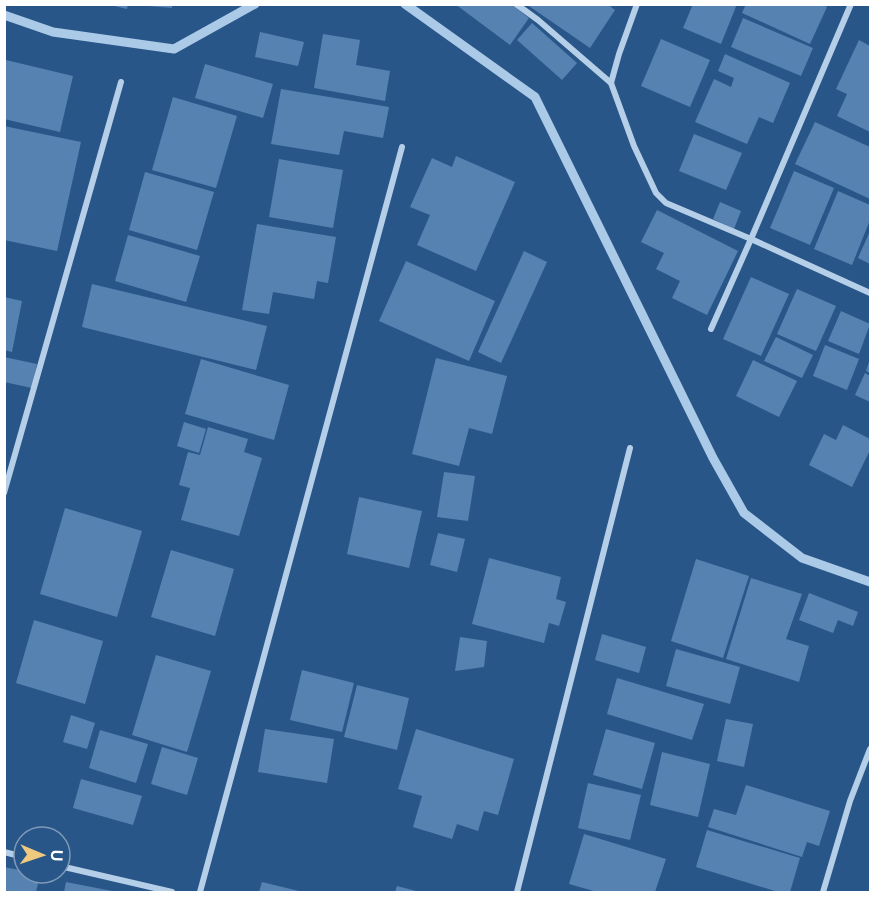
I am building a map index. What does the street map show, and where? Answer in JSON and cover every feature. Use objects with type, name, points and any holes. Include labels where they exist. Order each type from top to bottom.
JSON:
[{"type":"street","points":[[516,4],[611,83],[634,146],[656,193],[666,203],[870,293]]},
{"type":"street","points":[[611,83],[637,4]]},
{"type":"street","points":[[711,329],[851,4]]},
{"type":"street","points":[[4,493],[122,82]]},
{"type":"street","points":[[200,892],[402,147]]},
{"type":"street","points":[[517,892],[630,448]]},
{"type":"street","points":[[823,892],[850,801],[870,748]]},
{"type":"street","points":[[72,869],[172,892]]},
{"type":"building","points":[[106,4],[128,4],[127,9]]},
{"type":"building","points":[[149,4],[172,4],[172,8],[149,6]]},
{"type":"building","points":[[455,4],[511,4],[529,18],[510,45]]},
{"type":"building","points":[[526,4],[607,4],[615,10],[590,48]]},
{"type":"building","points":[[693,4],[737,4],[721,44],[683,28]]},
{"type":"building","points":[[746,4],[822,4],[827,7],[810,44],[742,13]]},
{"type":"building","points":[[743,18],[813,48],[801,76],[731,47]]},
{"type":"building","points":[[532,23],[577,63],[562,80],[517,40]]},
{"type":"building","points":[[260,32],[304,42],[298,66],[255,57]]},
{"type":"building","points":[[323,34],[360,40],[356,65],[390,71],[385,101],[314,88]]},
{"type":"building","points":[[661,39],[710,60],[690,107],[641,86]]},
{"type":"building","points":[[859,40],[870,46],[870,132],[837,116],[847,94],[836,89]]},
{"type":"building","points":[[725,54],[790,83],[773,123],[759,117],[747,144],[695,122],[714,79],[731,87],[734,78],[718,71]]},
{"type":"building","points":[[6,60],[73,76],[60,132],[4,119]]},
{"type":"building","points":[[205,64],[273,84],[263,118],[195,98]]},
{"type":"building","points":[[281,89],[389,107],[383,138],[344,131],[339,155],[271,144]]},
{"type":"building","points":[[173,97],[237,116],[216,188],[152,170]]},
{"type":"building","points":[[815,122],[870,147],[870,199],[795,164]]},
{"type":"building","points":[[4,126],[81,142],[57,251],[4,240]]},
{"type":"building","points":[[694,134],[742,153],[726,190],[679,171]]},
{"type":"building","points":[[456,156],[515,182],[476,271],[417,245],[430,215],[410,207],[432,158],[452,167]]},
{"type":"building","points":[[279,159],[343,170],[333,228],[269,217]]},
{"type":"building","points":[[794,171],[834,188],[810,245],[770,228]]},
{"type":"building","points":[[145,172],[214,192],[197,250],[129,230]]},
{"type":"building","points":[[838,191],[870,205],[870,220],[852,265],[814,249]]},
{"type":"building","points":[[720,202],[741,211],[734,229],[713,219]]},
{"type":"building","points":[[657,210],[738,251],[707,315],[672,298],[680,281],[656,269],[664,253],[641,242]]},
{"type":"building","points":[[257,224],[336,237],[328,283],[317,281],[314,299],[273,292],[269,314],[242,310]]},
{"type":"building","points":[[870,231],[870,264],[858,258]]},
{"type":"building","points":[[128,235],[200,256],[186,302],[115,281]]},
{"type":"building","points":[[524,251],[547,262],[501,363],[478,352]]},
{"type":"building","points":[[406,261],[495,301],[469,361],[379,321]]},
{"type":"building","points":[[751,277],[789,294],[761,356],[723,339]]},
{"type":"building","points":[[92,284],[267,326],[256,370],[82,327]]},
{"type":"building","points":[[797,289],[836,306],[816,351],[777,334]]},
{"type":"building","points":[[4,297],[22,301],[12,352],[4,350]]},
{"type":"building","points":[[841,311],[870,324],[859,354],[828,341]]},
{"type":"building","points":[[776,337],[813,355],[802,378],[764,361]]},
{"type":"building","points":[[825,345],[859,359],[847,390],[813,376]]},
{"type":"building","points":[[4,357],[37,364],[32,388],[4,382]]},
{"type":"building","points":[[436,358],[507,376],[492,434],[469,428],[459,466],[412,454]]},
{"type":"building","points":[[201,359],[289,385],[274,440],[185,414]]},
{"type":"building","points":[[870,359],[870,373],[866,371]]},
{"type":"building","points":[[753,360],[797,381],[779,417],[736,396]]},
{"type":"building","points":[[865,373],[870,376],[870,402],[855,395]]},
{"type":"building","points":[[184,422],[206,429],[199,453],[177,446]]},
{"type":"building","points":[[843,425],[870,439],[870,450],[852,487],[809,465],[824,434],[836,440]]},
{"type":"building","points":[[208,427],[248,439],[244,452],[262,458],[239,536],[181,520],[190,488],[179,485],[188,452],[200,455]]},
{"type":"building","points":[[444,472],[475,476],[468,521],[437,517]]},
{"type":"building","points":[[359,497],[422,511],[409,568],[347,554]]},
{"type":"building","points":[[65,508],[142,531],[117,617],[40,594]]},
{"type":"building","points":[[438,533],[465,539],[457,572],[430,565]]},
{"type":"building","points":[[171,550],[234,569],[215,636],[151,617]]},
{"type":"building","points":[[489,558],[561,577],[556,599],[566,602],[559,626],[549,623],[544,643],[472,624]]},
{"type":"building","points":[[696,559],[749,576],[723,658],[671,641]]},
{"type":"building","points":[[751,578],[802,594],[786,639],[809,646],[799,682],[726,659]]},
{"type":"building","points":[[809,593],[858,612],[853,626],[838,620],[833,633],[799,620]]},
{"type":"building","points":[[34,620],[103,641],[85,704],[16,683]]},
{"type":"building","points":[[602,634],[646,647],[639,673],[595,660]]},
{"type":"building","points":[[460,637],[487,641],[484,667],[455,671]]},
{"type":"building","points":[[676,649],[740,667],[730,704],[666,686]]},
{"type":"building","points":[[156,655],[211,671],[187,752],[132,735]]},
{"type":"building","points":[[302,670],[354,683],[342,732],[290,720]]},
{"type":"building","points":[[617,678],[704,704],[692,740],[607,714]]},
{"type":"building","points":[[357,685],[409,698],[397,750],[344,737]]},
{"type":"building","points":[[71,715],[95,723],[87,749],[63,742]]},
{"type":"building","points":[[726,719],[753,724],[744,767],[717,761]]},
{"type":"building","points":[[265,729],[334,739],[327,783],[258,772]]},
{"type":"building","points":[[416,729],[514,759],[498,815],[484,811],[478,831],[457,824],[452,839],[413,827],[422,796],[398,789]]},
{"type":"building","points":[[606,729],[655,743],[642,789],[593,775]]},
{"type":"building","points":[[100,730],[148,744],[136,783],[89,768]]},
{"type":"building","points":[[162,747],[198,758],[187,795],[151,784]]},
{"type":"building","points":[[662,752],[710,764],[698,817],[650,805]]},
{"type":"building","points":[[81,779],[142,796],[133,825],[73,808]]},
{"type":"building","points":[[588,783],[641,795],[630,840],[578,828]]},
{"type":"building","points":[[746,785],[830,811],[819,846],[807,842],[802,857],[708,827],[714,809],[736,815]]},
{"type":"building","points":[[707,830],[800,858],[790,892],[778,892],[696,867]]},
{"type":"building","points":[[584,834],[666,859],[655,892],[597,892],[569,884]]},
{"type":"building","points":[[4,867],[12,869],[12,885],[38,885],[36,892],[4,892]]},
{"type":"building","points":[[262,882],[303,892],[259,892]]},
{"type":"building","points":[[72,883],[112,891],[112,892],[64,892],[65,885]]},
{"type":"building","points":[[397,886],[420,892],[395,892]]},
{"type":"waterway","points":[[4,15],[53,32],[174,49],[255,4]]},
{"type":"waterway","points":[[405,4],[535,97],[713,458],[744,513],[802,558],[870,582]]}]
